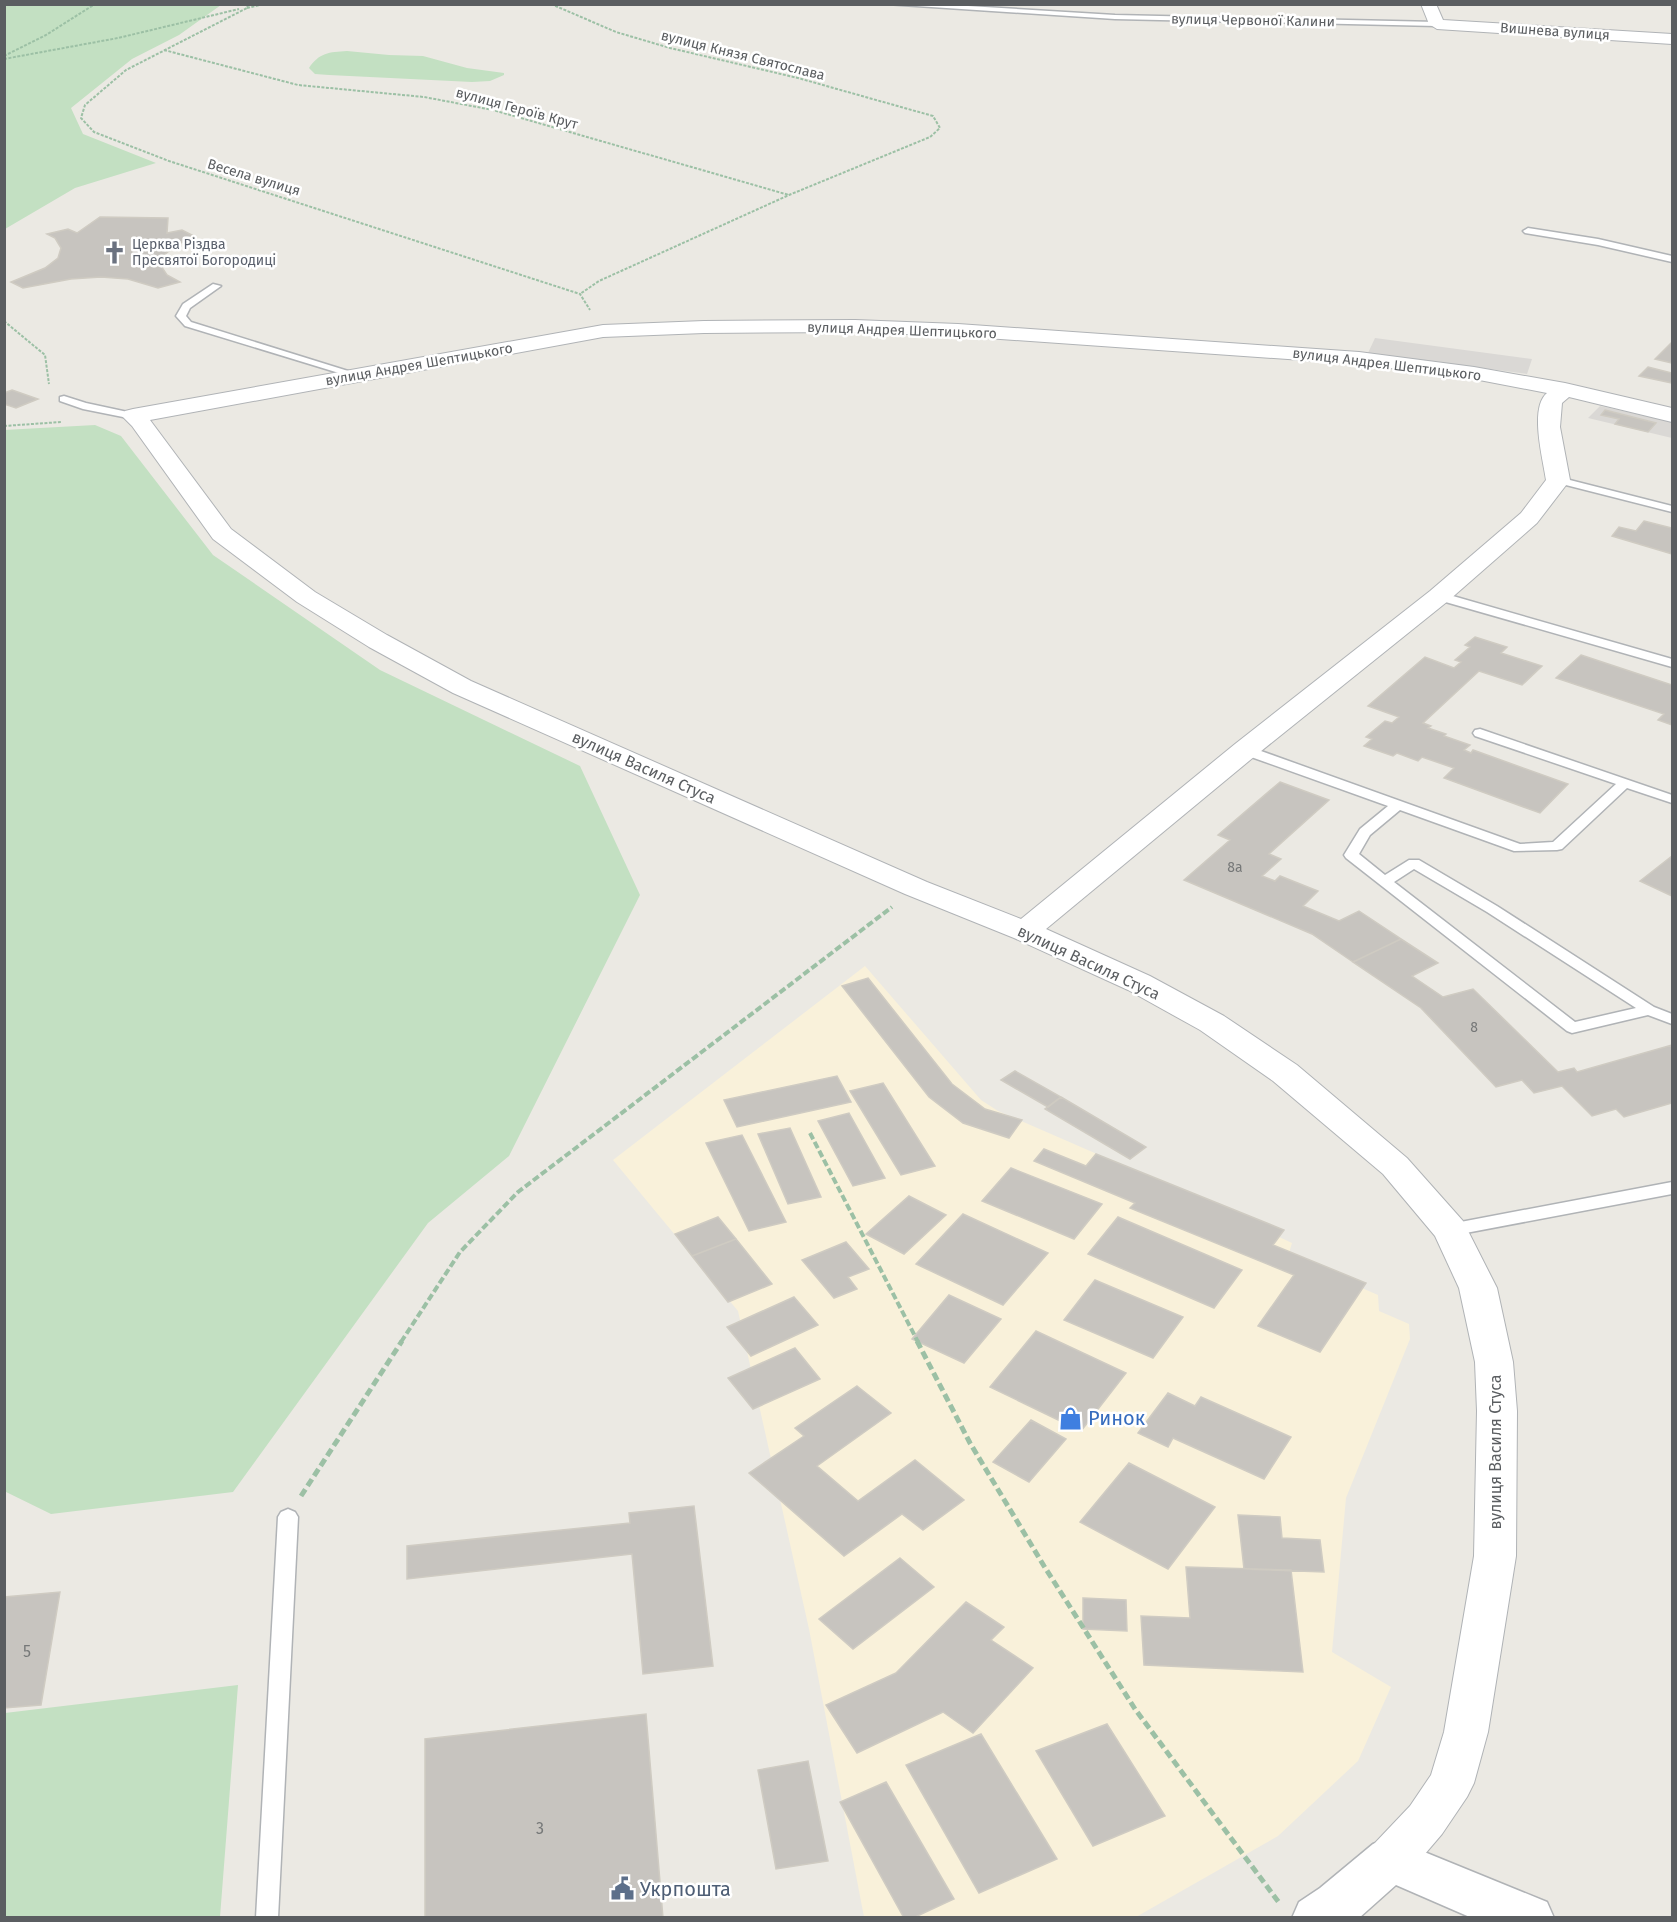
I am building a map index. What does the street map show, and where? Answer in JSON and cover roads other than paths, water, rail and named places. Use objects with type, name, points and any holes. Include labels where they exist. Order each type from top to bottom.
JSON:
[{"type":"street","points":[[1428,4],[1437,24]]},
{"type":"street","name":"Вишнева вулиця","points":[[1437,24],[1672,39]]},
{"type":"street","name":"вулиця Андрея Шептицького","points":[[133,416],[603,331],[727,326],[855,326],[958,330],[1359,358],[1474,374],[1565,390],[1672,415]]},
{"type":"street","points":[[1025,931],[1245,750],[1439,596],[1529,518],[1558,480],[1549,427],[1550,410],[1551,401],[1565,390]]},
{"type":"street","name":"вулиця Василя Стуса","points":[[133,416],[140,421],[222,534],[306,597],[378,641],[462,687],[916,888],[1025,931],[1139,983],[1212,1023],[1285,1073],[1395,1166],[1450,1230],[1478,1288],[1494,1362],[1497,1411],[1495,1556],[1466,1732],[1451,1783],[1426,1820],[1390,1860]]},
{"type":"street","points":[[1300,1913],[1338,1904],[1390,1860],[1528,1917]]},
{"type":"lane","name":"вулиця Червоної Калини","points":[[888,4],[1115,17],[1437,24]]},
{"type":"lane","points":[[1528,231],[1608,244],[1672,259]]},
{"type":"lane","points":[[216,286],[186,306],[182,316],[188,324],[356,375]]},
{"type":"lane","points":[[64,399],[83,406],[133,416]]},
{"type":"lane","points":[[1558,480],[1672,509]]},
{"type":"lane","points":[[1439,596],[1672,663]]},
{"type":"lane","points":[[1480,733],[1672,799]]},
{"type":"lane","points":[[1245,750],[1519,848],[1557,846],[1626,782]]},
{"type":"lane","points":[[1398,805],[1365,832],[1351,855],[1572,1028],[1649,1010]]},
{"type":"lane","points":[[1384,881],[1414,864],[1492,909],[1649,1010],[1672,1019]]},
{"type":"lane","points":[[1450,1230],[1672,1188]]},
{"type":"lane","points":[[267,1917],[288,1517]]},
{"type":"place","name":"Церква Різдва Пресвятої Богородиці","points":[[114,252]]},
{"type":"place","name":"Ринок","points":[[1070,1418]]},
{"type":"place","name":"Укрпошта","points":[[622,1889]]}]
